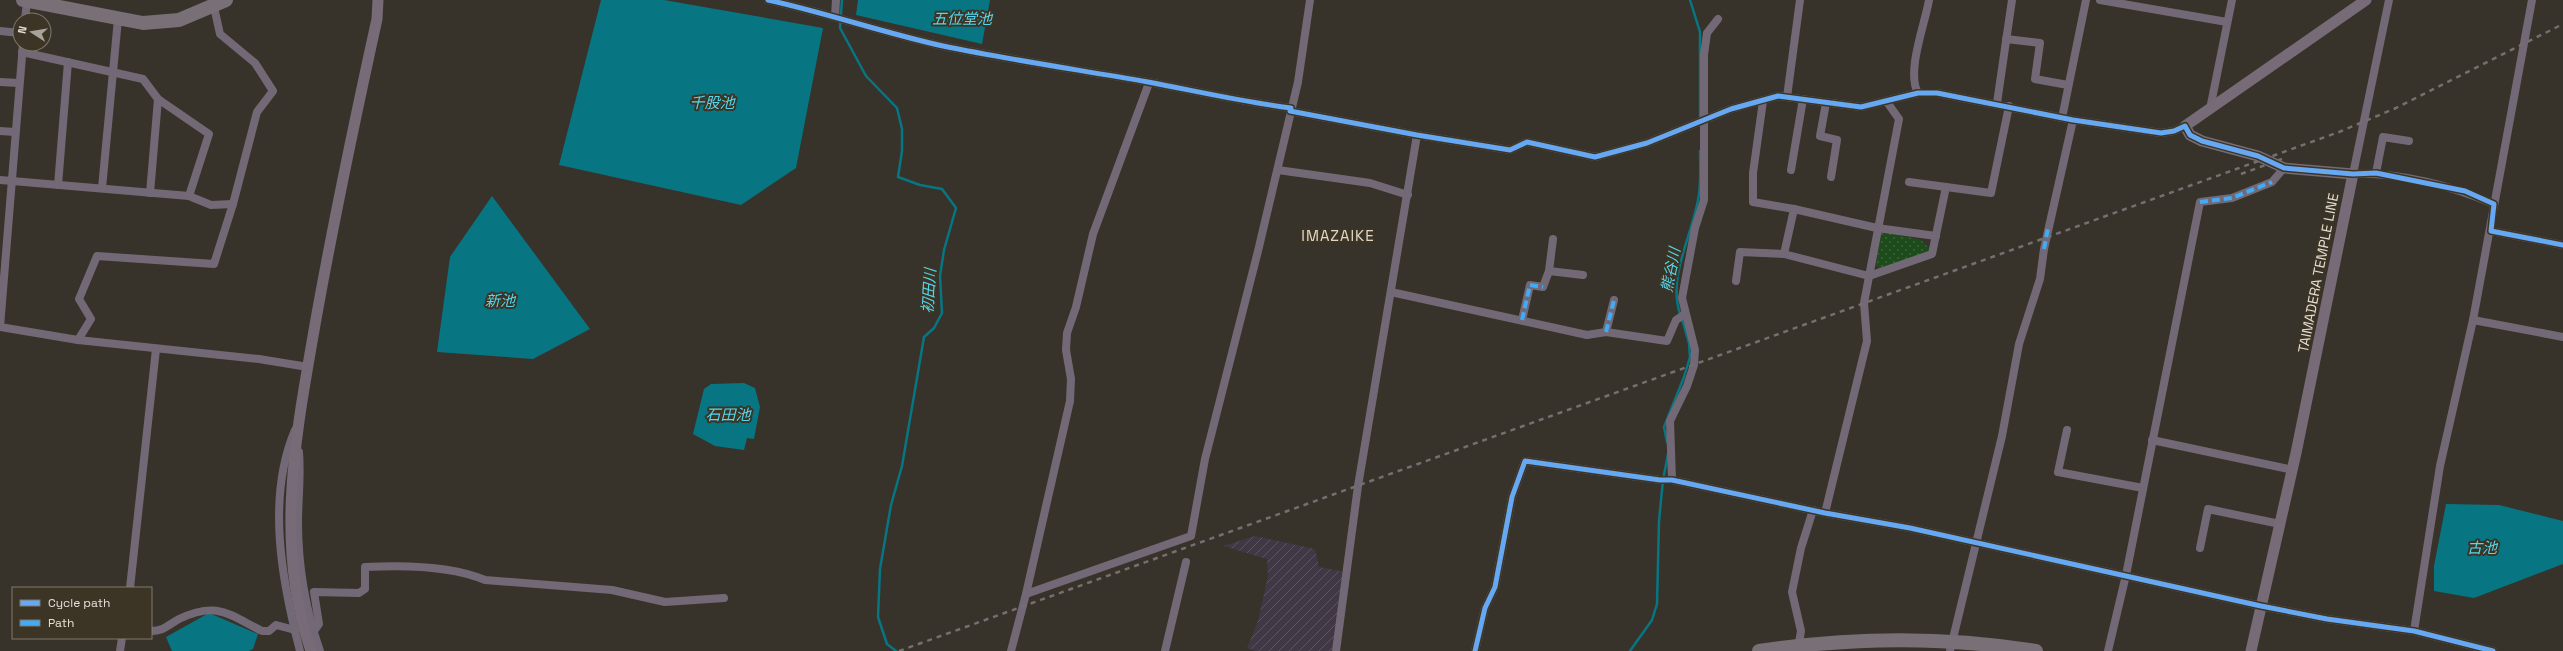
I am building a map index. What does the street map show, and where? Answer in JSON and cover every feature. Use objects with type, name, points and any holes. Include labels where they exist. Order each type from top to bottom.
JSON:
[{"type":"highway","points":[[25,0],[118,19],[159,23],[179,20],[214,7],[226,0]]},
{"type":"highway","points":[[1760,651],[1889,638],[1951,646],[2036,651]]},
{"type":"main road","points":[[310,650],[293,573],[290,541],[290,499],[298,424],[333,225],[377,19],[378,0]]},
{"type":"main road","points":[[2185,126],[2366,0]]},
{"type":"main road","name":"TAIMADERA TEMPLE LINE","points":[[2185,126],[2190,135],[2202,141],[2258,156],[2284,168],[2353,174],[2292,470],[2251,651]]},
{"type":"street","points":[[25,0],[25,12]]},
{"type":"street","points":[[768,0],[943,46],[1149,82],[1237,101],[1291,109],[1417,135],[1510,150],[1527,142],[1595,157],[1647,143],[1703,119],[1778,96],[1861,107],[1887,102],[1918,93],[1937,93],[1996,103],[2073,120],[2161,133],[2174,131],[2185,126]]},
{"type":"street","points":[[836,0],[839,19]]},
{"type":"street","points":[[1026,594],[1191,536],[1205,459],[1278,170],[1298,82],[1310,0]]},
{"type":"street","points":[[1787,97],[1800,0]]},
{"type":"street","points":[[1918,93],[1915,88],[1913,71],[1929,0]]},
{"type":"street","points":[[1996,103],[2012,0]]},
{"type":"street","points":[[2062,118],[2086,0]]},
{"type":"street","points":[[2100,0],[2227,22]]},
{"type":"street","points":[[2210,109],[2232,0]]},
{"type":"street","points":[[2389,0],[2353,174],[2376,173],[2465,191],[2494,204]]},
{"type":"street","points":[[2414,631],[2440,466],[2473,320],[2491,230],[2494,204],[2532,0]]},
{"type":"street","points":[[78,340],[91,319],[79,300],[97,256],[214,264],[233,204],[257,112],[273,91],[255,63],[220,34],[214,7]]},
{"type":"street","points":[[102,188],[118,19]]},
{"type":"street","points":[[1672,480],[1670,421],[1687,386],[1694,366],[1692,335],[1685,314],[1682,298],[1695,228],[1704,200],[1703,119],[1706,40],[1707,33],[1718,19]]},
{"type":"street","points":[[0,32],[12,33]]},
{"type":"street","points":[[2006,39],[2040,43],[2035,79],[2068,85]]},
{"type":"street","points":[[22,52],[10,181],[0,327],[78,340],[259,359],[308,367]]},
{"type":"street","points":[[35,52],[68,62],[143,79],[158,99],[209,134],[189,196]]},
{"type":"street","points":[[58,185],[68,62]]},
{"type":"street","points":[[0,82],[19,83]]},
{"type":"street","points":[[1011,651],[1026,594],[1070,401],[1071,379],[1066,350],[1067,333],[1078,300],[1093,234],[1149,82]]},
{"type":"street","points":[[150,193],[158,99]]},
{"type":"street","points":[[1791,170],[1802,99]]},
{"type":"street","points":[[1762,101],[1753,173],[1753,202],[1794,209],[1877,228],[1936,236]]},
{"type":"street","points":[[1825,513],[1866,341],[1864,303],[1877,228],[1899,119],[1887,102]]},
{"type":"street","points":[[1826,103],[1820,136],[1837,140],[1831,177]]},
{"type":"street","points":[[1909,182],[1991,193],[2009,106]]},
{"type":"street","points":[[1951,646],[2004,429],[2019,344],[2040,279],[2048,228],[2073,120]]},
{"type":"street","points":[[0,131],[15,132]]},
{"type":"street","points":[[1336,651],[1358,486],[1417,135]]},
{"type":"street","points":[[2376,173],[2383,137],[2409,141]]},
{"type":"street","points":[[2108,651],[2126,575],[2200,202],[2232,198],[2272,182],[2284,168]]},
{"type":"street","points":[[1278,170],[1370,183],[1408,195]]},
{"type":"street","points":[[0,180],[189,196],[211,204],[233,204]]},
{"type":"street","points":[[1736,281],[1740,252],[1784,254],[1869,276],[1932,254],[1946,187]]},
{"type":"street","points":[[1784,254],[1794,209]]},
{"type":"street","points":[[2491,230],[2563,245]]},
{"type":"street","points":[[1522,320],[1530,285],[1543,287],[1549,271],[1553,239]]},
{"type":"street","points":[[1549,271],[1583,275]]},
{"type":"street","points":[[1390,292],[1587,335],[1606,332],[1667,341],[1676,320],[1685,314]]},
{"type":"street","points":[[1606,332],[1614,300]]},
{"type":"street","points":[[2473,320],[2563,337]]},
{"type":"street","points":[[130,587],[156,349]]},
{"type":"street","points":[[298,424],[287,449],[282,476],[280,502],[284,573],[295,630],[310,650]]},
{"type":"street","points":[[298,424],[300,472],[298,523],[303,575],[314,631],[310,650]]},
{"type":"street","points":[[2067,430],[2058,472],[2143,488]]},
{"type":"street","points":[[2152,440],[2292,470]]},
{"type":"street","points":[[1475,651],[1485,608],[1495,587],[1512,497],[1525,461],[1660,480],[1672,480],[1825,513],[1977,543],[2261,606],[2414,631],[2493,651]]},
{"type":"street","points":[[2200,548],[2208,509],[2280,524]]},
{"type":"street","points":[[1798,648],[1801,631],[1792,592],[1801,548],[1812,510]]},
{"type":"street","points":[[1165,651],[1186,562]]},
{"type":"street","points":[[314,631],[320,624],[314,592],[359,593],[365,589],[365,567],[389,566],[440,570],[473,575],[485,580],[612,590],[665,602],[724,598]]},
{"type":"street","points":[[152,631],[165,629],[178,620],[208,609],[220,610],[262,631],[269,631],[276,625],[295,630]]},
{"type":"street","points":[[120,651],[122,639]]},
{"type":"shaded area","points":[[1255,536],[1315,549],[1319,567],[1345,572],[1332,651],[1256,651],[1247,648],[1258,621],[1268,576],[1267,559],[1223,546]]},
{"type":"green space","points":[[1881,231],[1921,240],[1929,248],[1927,252],[1880,270],[1876,265]]},
{"type":"water","name":"千股池","points":[[601,0],[664,0],[823,28],[796,168],[741,205],[559,165]]},
{"type":"water","name":"五位堂池","points":[[858,0],[990,0],[982,44],[856,15]]},
{"type":"water","name":"新池","points":[[492,196],[590,329],[533,359],[437,352],[450,257]]},
{"type":"water","name":"石田池","points":[[744,383],[755,388],[760,407],[754,439],[747,438],[744,450],[715,446],[693,434],[704,389],[711,384]]},
{"type":"water","name":"古池","points":[[2446,504],[2499,505],[2563,521],[2563,564],[2474,598],[2434,591],[2434,566]]},
{"type":"water","points":[[209,613],[258,634],[253,649],[249,651],[172,651],[166,637]]},
{"type":"waterway","name":"初田川","points":[[842,0],[840,28],[866,76],[897,108],[902,129],[902,151],[898,177],[920,185],[942,189],[956,208],[944,250],[940,276],[942,313],[934,328],[924,337],[902,466],[891,505],[880,569],[878,617],[887,644],[896,651]]},
{"type":"waterway","name":"熊谷川","points":[[1690,0],[1700,32],[1700,120]]},
{"type":"waterway","name":"熊谷川","points":[[1680,314],[1677,299],[1677,284],[1679,269],[1699,194],[1700,151]]},
{"type":"waterway","name":"熊谷川","points":[[1667,442],[1664,427],[1684,377],[1690,357],[1689,343],[1682,319]]},
{"type":"waterway","name":"熊谷川","points":[[1630,651],[1652,620],[1657,604],[1659,521],[1663,480],[1668,454]]},
{"type":"railway","points":[[899,651],[2339,132],[2396,108],[2563,24]]},
{"type":"railway","points":[[2241,174],[2282,159]]},
{"type":"marked path","points":[[2200,202],[2232,198],[2272,182]]},
{"type":"marked path","points":[[2044,249],[2048,228]]},
{"type":"marked path","points":[[1522,320],[1530,285],[1543,287]]},
{"type":"marked path","points":[[1606,332],[1614,300]]},
{"type":"cycle path","points":[[768,0],[943,46],[1148,82],[1237,100],[1291,108]]},
{"type":"cycle path","points":[[1290,111],[1417,135],[1510,150],[1527,142],[1595,157],[1647,143],[1731,109],[1778,96],[1861,107],[1918,93],[1937,93],[2073,120],[2161,133],[2174,131],[2185,126],[2190,135],[2202,141],[2258,156],[2284,168],[2353,174],[2376,173],[2465,191],[2494,204],[2491,231],[2563,245]]},
{"type":"cycle path","points":[[1475,651],[1485,608],[1495,587],[1512,497],[1525,461],[1660,480],[1672,480],[1825,513],[1910,528],[2261,606],[2327,619],[2414,631],[2493,651]]},
{"type":"district","name":"IMAZAIKE","points":[[1338,236]]}]
